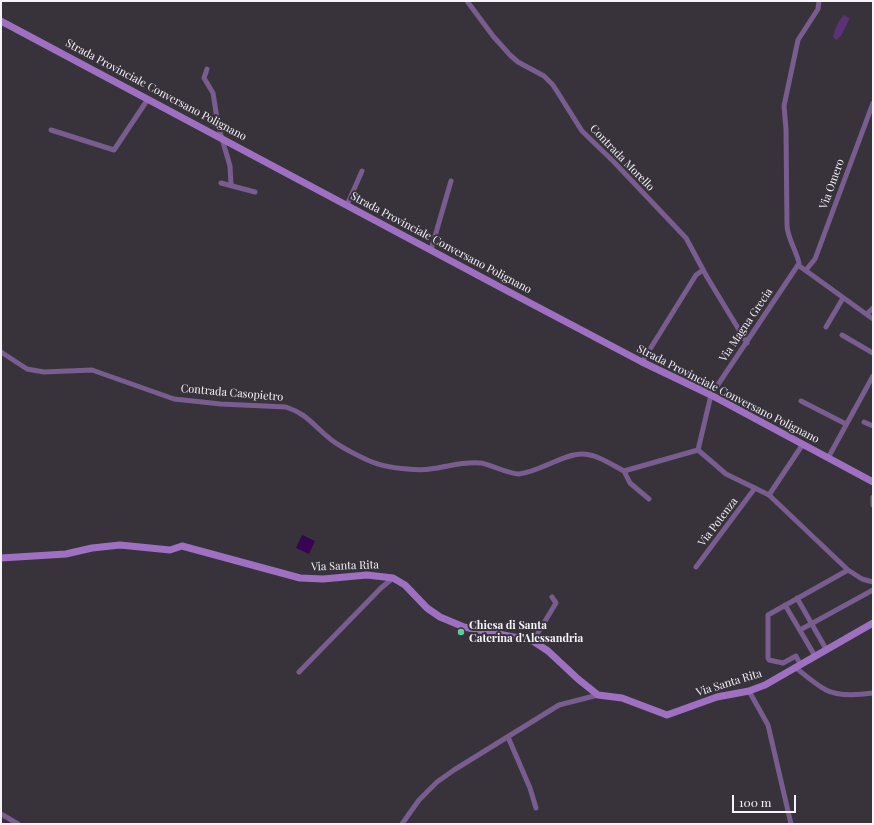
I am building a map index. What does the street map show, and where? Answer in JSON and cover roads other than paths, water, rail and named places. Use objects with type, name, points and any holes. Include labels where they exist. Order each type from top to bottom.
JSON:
[{"type":"main road","name":"Strada Provinciale Conversano Polignano","points":[[1,21],[642,362],[711,395],[873,482]]},
{"type":"main road","name":"Via Santa Rita","points":[[1,558],[66,554],[92,548],[120,545],[170,550],[182,546],[300,578],[323,579],[367,575],[393,578],[405,585],[432,612],[446,620],[464,627],[533,641],[548,651],[578,679],[598,695],[622,698],[667,715],[717,696],[750,691],[765,685],[873,623]]},
{"type":"street","name":"Contrada Morello","points":[[467,1],[493,36],[510,55],[518,62],[544,76],[553,85],[582,131],[614,162],[686,238],[703,270],[747,343]]},
{"type":"street","points":[[820,1],[818,9],[798,40],[784,106],[786,129],[787,232],[798,258],[798,265],[873,319]]},
{"type":"street","points":[[207,69],[204,78],[213,93],[216,118],[230,166],[231,185]]},
{"type":"street","points":[[51,130],[114,150],[148,99]]},
{"type":"street","name":"Via Omero","points":[[806,270],[815,259],[873,103]]},
{"type":"street","points":[[347,206],[362,171]]},
{"type":"street","points":[[431,250],[451,181]]},
{"type":"street","points":[[222,183],[255,192]]},
{"type":"street","name":"Via Magna Grecia","points":[[711,395],[798,265]]},
{"type":"street","points":[[642,362],[696,275],[703,270]]},
{"type":"street","points":[[826,327],[843,298]]},
{"type":"street","points":[[867,314],[873,308]]},
{"type":"street","points":[[842,335],[873,353]]},
{"type":"street","name":"Contrada Casopietro","points":[[1,352],[27,369],[44,372],[92,370],[174,399],[221,404],[286,407],[297,411],[309,419],[328,438],[351,452],[378,464],[428,470],[468,462],[483,464],[517,474],[530,472],[566,458],[582,454],[593,456],[624,471]]},
{"type":"street","points":[[828,458],[873,376]]},
{"type":"street","points":[[698,450],[711,395]]},
{"type":"street","points":[[801,401],[846,424]]},
{"type":"street","points":[[864,422],[873,426]]},
{"type":"street","points":[[769,495],[802,444]]},
{"type":"street","points":[[649,499],[630,483],[624,471],[698,450]]},
{"type":"street","points":[[698,450],[726,474],[769,495],[848,570],[862,579],[873,582]]},
{"type":"street","name":"Via Potenza","points":[[696,567],[755,488]]},
{"type":"street","points":[[873,498],[873,505]]},
{"type":"street","points":[[848,570],[768,615],[768,658],[769,660],[783,663],[796,656],[798,666],[822,687],[832,693],[873,693]]},
{"type":"street","points":[[299,672],[381,588],[393,578]]},
{"type":"street","points":[[800,630],[873,590]]},
{"type":"street","points":[[533,641],[556,603],[552,597]]},
{"type":"street","points":[[797,598],[826,649]]},
{"type":"street","points":[[785,605],[815,656]]},
{"type":"street","points":[[750,691],[768,725],[791,824]]},
{"type":"street","points":[[402,824],[419,800],[443,777],[559,705],[598,695]]},
{"type":"street","points":[[508,737],[530,788],[536,808]]},
{"type":"street","points":[[1,814],[18,824]]},
{"type":"place","name":"Chiesa di Santa Caterina d'Alessandria","points":[[461,632]]}]
